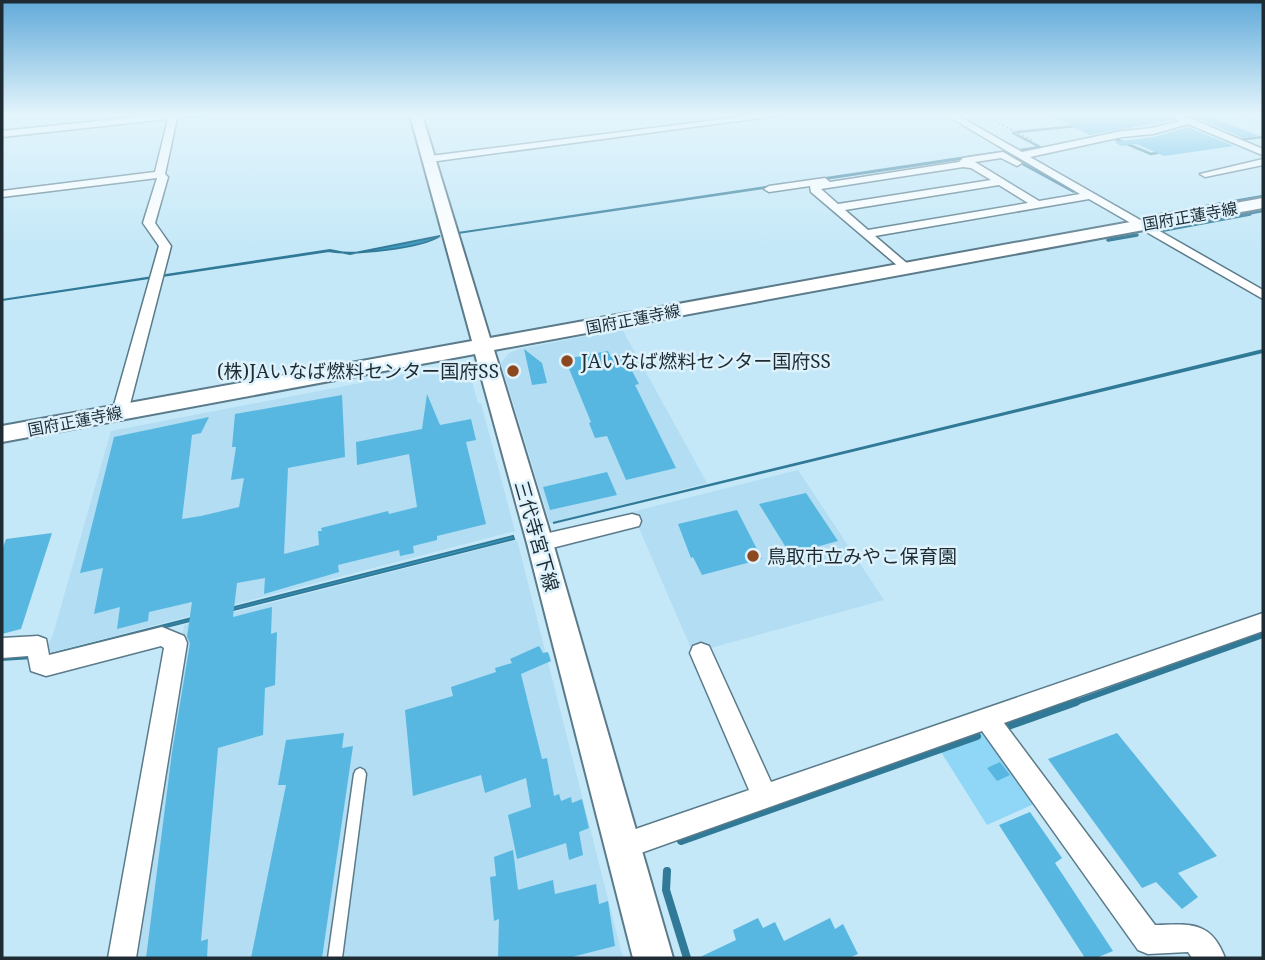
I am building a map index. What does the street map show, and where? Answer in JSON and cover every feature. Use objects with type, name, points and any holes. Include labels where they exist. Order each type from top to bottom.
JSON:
[{"type":"main road","name":"三代寺宮下線","points":[[430,160],[481,347],[540,543],[653,958]]},
{"type":"main road","name":"国府正蓮寺線","points":[[2,434],[1263,203]]},
{"type":"street","points":[[120,412],[165,246],[149,223],[163,177],[160,174],[164,160]]},
{"type":"street","points":[[769,189],[970,160]]},
{"type":"street","points":[[1012,160],[1139,225],[1263,295]]},
{"type":"street","points":[[1025,160],[1083,197]]},
{"type":"street","points":[[1205,174],[1263,162]]},
{"type":"street","points":[[905,268],[815,190],[815,187],[963,164],[974,165],[1038,205]]},
{"type":"street","points":[[2,194],[160,174]]},
{"type":"street","points":[[836,208],[1001,182]]},
{"type":"street","points":[[865,234],[1083,197]]},
{"type":"street","points":[[540,543],[632,520]]},
{"type":"street","points":[[624,846],[1263,622]]},
{"type":"street","points":[[2,648],[38,646],[39,664],[46,666],[162,636],[176,643],[122,958]]},
{"type":"street","points":[[701,653],[764,795]]},
{"type":"street","points":[[987,719],[1148,940],[1194,937],[1211,958]]},
{"type":"lane","points":[[335,958],[360,774]]},
{"type":"shaded area","points":[[947,160],[956,160],[458,233]]},
{"type":"shaded area","points":[[1015,160],[1021,160],[1074,192]]},
{"type":"shaded area","points":[[440,236],[403,247],[359,252]]},
{"type":"shaded area","points":[[330,250],[341,252],[329,251],[2,300]]},
{"type":"shaded area","points":[[622,329],[707,483],[550,523],[501,363],[509,353],[520,349]]},
{"type":"shaded area","points":[[1263,350],[1263,352],[553,523]]},
{"type":"shaded area","points":[[454,365],[469,370],[478,404],[481,403],[515,531],[53,652],[47,653],[44,650],[52,638],[111,431]]},
{"type":"shaded area","name":"鳥取市立みやこ保育園","points":[[798,470],[884,600],[693,653],[632,512]]},
{"type":"shaded area","points":[[513,536],[514,539],[48,657],[2,660],[2,657],[51,654]]},
{"type":"shaded area","points":[[517,540],[623,958],[131,958],[184,625]]},
{"type":"shaded area","points":[[976,731],[990,735],[1038,802],[987,825],[936,744]]},
{"type":"building","points":[[524,349],[542,363],[547,383],[532,385]]},
{"type":"building","points":[[608,351],[611,357],[623,354],[639,384],[635,385],[676,468],[626,480],[607,436],[595,438],[565,359]]},
{"type":"building","points":[[427,394],[440,425],[471,419],[476,440],[466,442],[486,524],[437,536],[437,540],[413,546],[414,553],[400,556],[399,550],[338,565],[339,572],[264,594],[265,578],[237,583],[233,617],[272,607],[271,634],[277,632],[275,685],[265,688],[263,735],[218,748],[201,941],[208,939],[207,958],[146,958],[172,752],[190,643],[187,637],[192,602],[149,612],[148,621],[117,629],[120,607],[94,614],[103,568],[80,573],[114,437],[209,417],[201,433],[192,435],[182,519],[201,516],[239,507],[244,478],[231,480],[236,447],[232,447],[235,414],[342,395],[345,457],[288,468],[284,554],[319,545],[318,531],[322,531],[321,528],[388,511],[389,514],[417,507],[409,454],[357,465],[356,442],[422,429]]},
{"type":"building","points":[[607,472],[617,495],[550,510],[543,487]]},
{"type":"building","points":[[806,493],[838,541],[790,554],[759,504]]},
{"type":"building","points":[[737,510],[762,559],[702,575],[693,557],[691,558],[678,524]]},
{"type":"building","points":[[52,533],[21,629],[2,634],[2,550],[6,539]]},
{"type":"building","points":[[539,646],[543,653],[548,652],[551,661],[521,674],[542,759],[547,758],[554,796],[559,794],[561,801],[571,797],[572,803],[582,799],[589,828],[579,832],[583,855],[569,860],[566,843],[517,859],[508,815],[531,807],[526,778],[485,793],[481,775],[413,796],[405,710],[453,696],[451,687],[496,672],[495,668],[512,663],[510,659]]},
{"type":"building","points":[[344,733],[342,748],[353,746],[322,958],[251,958],[286,785],[278,785],[286,740]]},
{"type":"building","points":[[1117,733],[1217,856],[1178,873],[1198,897],[1182,909],[1156,882],[1142,888],[1048,759]]},
{"type":"building","points":[[1000,762],[1010,775],[997,781],[987,768]]},
{"type":"building","points":[[1030,812],[1062,858],[1055,863],[1113,951],[1096,958],[1085,958],[999,825]]},
{"type":"building","points":[[513,850],[518,890],[553,880],[555,894],[596,884],[599,904],[608,901],[615,946],[568,958],[498,958],[499,919],[494,921],[490,877],[496,876],[494,857]]},
{"type":"building","points":[[758,918],[763,928],[775,922],[784,941],[830,918],[835,929],[843,924],[858,954],[849,958],[698,958],[736,940],[733,930]]},
{"type":"waterway","points":[[1155,215],[1263,196]]},
{"type":"waterway","points":[[1241,215],[1263,211]]},
{"type":"waterway","points":[[1145,217],[1165,214]]},
{"type":"waterway","points":[[1164,230],[1250,214]]},
{"type":"waterway","points":[[1108,240],[1137,235]]},
{"type":"waterway","points":[[1071,704],[1263,635]]},
{"type":"waterway","points":[[1008,726],[1076,702]]},
{"type":"waterway","points":[[681,841],[977,736]]},
{"type":"waterway","points":[[667,871],[666,890],[687,958]]},
{"type":"place","name":"JAいなば燃料センター国府SS","points":[[567,361]]},
{"type":"place","name":"(株)JAいなば燃料センター国府SS","points":[[513,371]]},
{"type":"place","name":"鳥取市立みやこ保育園","points":[[753,556]]}]
